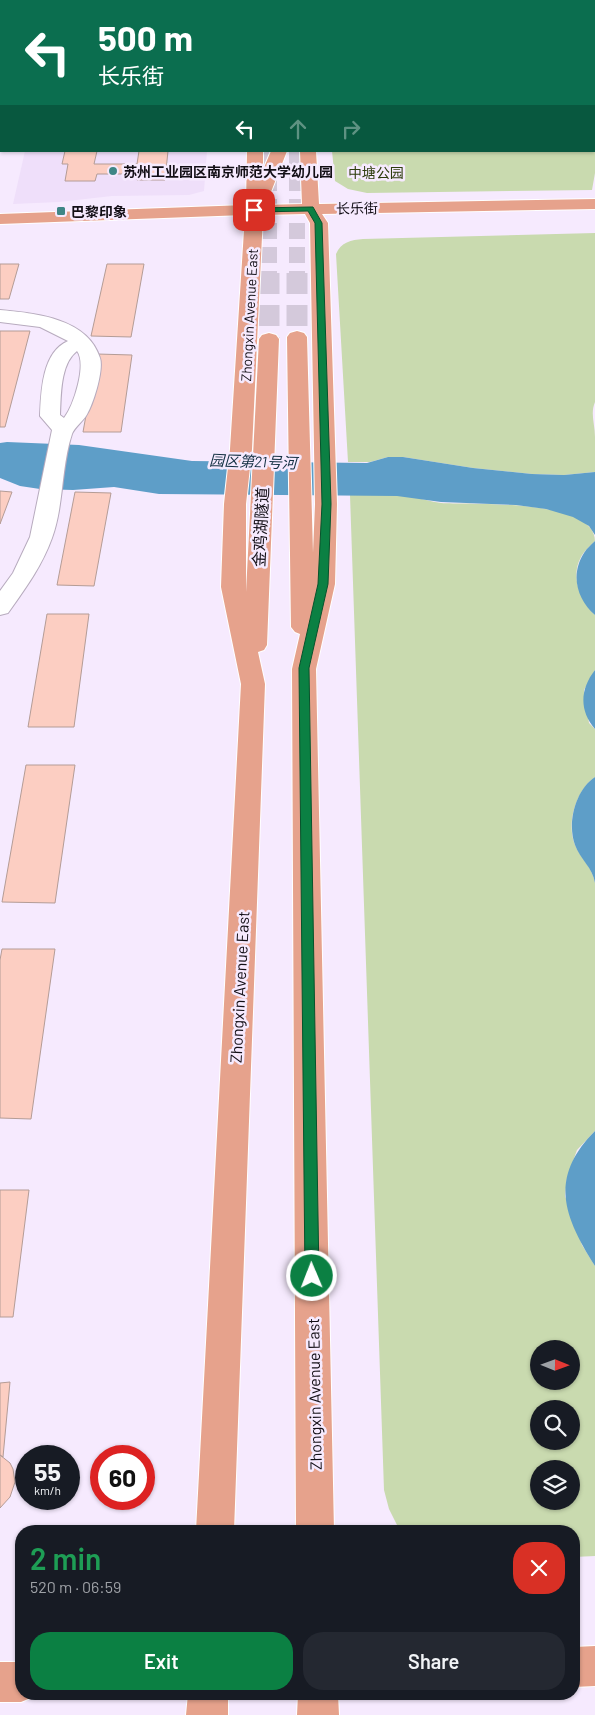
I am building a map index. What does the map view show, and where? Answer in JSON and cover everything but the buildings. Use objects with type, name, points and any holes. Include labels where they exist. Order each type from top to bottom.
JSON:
[{"type":"main road","name":"Zhongxin Avenue East","points":[[215,1525],[253,684],[233,587],[235,504],[241,449],[254,217],[255,152]]},
{"type":"main road","points":[[254,217],[279,152]]},
{"type":"main road","name":"Zhongxin Avenue East","points":[[308,152],[315,216],[326,504],[323,584],[304,668],[315,1525]]},
{"type":"main road","name":"长乐街","points":[[0,219],[254,217],[570,211],[595,204]]},
{"type":"main road","name":"长乐街","points":[[570,211],[595,217]]},
{"type":"main road","name":"长乐街","points":[[0,232],[254,217]]},
{"type":"main road","points":[[297,337],[304,668]]},
{"type":"main road","name":"金鸡湖隧道","points":[[253,684],[269,339]]},
{"type":"main road","points":[[580,1667],[595,1666]]},
{"type":"main road","points":[[0,1682],[15,1682]]},
{"type":"main road","points":[[207,1715],[208,1700]]},
{"type":"main road","points":[[318,1700],[318,1715]]},
{"type":"street","points":[[0,316],[60,326],[81,342],[91,360],[90,375],[73,422],[62,434],[42,537],[24,574],[0,608]]},
{"type":"street","points":[[62,434],[50,416],[50,398],[54,379],[63,354],[68,348],[81,342]]},
{"type":"shaded area","name":"苏州工业园区南京师范大学幼儿园","points":[[25,152],[207,152],[204,191],[189,195],[112,196],[59,202],[13,204]]},
{"type":"green space","name":"中塘公园","points":[[332,152],[595,152],[595,173],[592,190],[367,193],[348,189],[335,181]]},
{"type":"green space","points":[[595,233],[595,402],[593,415],[595,472],[564,475],[532,474],[473,468],[403,457],[388,457],[370,462],[348,462],[336,254],[344,244],[363,239]]},
{"type":"green space","points":[[350,495],[396,495],[441,503],[503,505],[554,511],[575,517],[590,527],[595,541],[581,558],[577,566],[576,575],[580,593],[595,615],[595,670],[584,690],[589,723],[595,729],[595,777],[583,790],[574,808],[572,837],[592,873],[595,883],[595,1131],[577,1150],[567,1178],[565,1196],[582,1245],[595,1266],[595,1556],[580,1557],[580,1525],[397,1525],[389,1509],[384,1490]]},
{"type":"water","points":[[0,443],[79,445],[192,461],[367,463],[388,457],[403,457],[473,468],[532,474],[564,475],[595,472],[595,535],[589,526],[573,517],[546,509],[516,505],[441,502],[397,496],[159,494],[114,487],[73,490],[20,486],[0,478]]},
{"type":"water","points":[[595,541],[595,615],[580,594],[577,570],[585,551]]},
{"type":"water","points":[[595,670],[595,729],[586,715],[583,700],[586,685]]},
{"type":"water","points":[[595,777],[595,883],[592,873],[575,845],[572,827],[574,808],[582,790]]},
{"type":"water","points":[[595,1131],[595,1266],[575,1231],[569,1214],[566,1198],[566,1181],[571,1165],[580,1148]]},
{"type":"tunnel","points":[[269,152],[269,339]]},
{"type":"tunnel","points":[[297,152],[297,337]]},
{"type":"place","name":"苏州工业园区南京师范大学幼儿园","points":[[113,171]]},
{"type":"place","name":"巴黎印象","points":[[61,211]]},
{"type":"route","points":[[254,210],[311,209],[319,223],[326,504],[323,584],[304,668],[312,1276]]},
{"type":"water label","name":"园区第21号河","points":[[253,461]]}]
